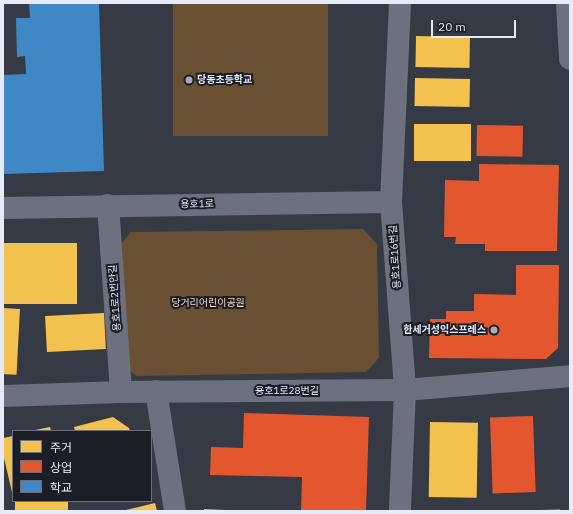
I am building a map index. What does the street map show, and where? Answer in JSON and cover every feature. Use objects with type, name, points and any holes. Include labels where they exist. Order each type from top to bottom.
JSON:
[{"type":"street","name":"용호1로16번길","points":[[400,3],[391,202],[405,390],[400,511]]},
{"type":"street","points":[[568,3],[570,60]]},
{"type":"street","name":"용호1로","points":[[3,208],[108,205],[391,202]]},
{"type":"street","name":"용호1로2번안길","points":[[108,205],[122,392]]},
{"type":"street","name":"용호1로28번길","points":[[3,396],[156,391],[405,390],[570,376]]},
{"type":"street","points":[[156,391],[175,511]]},
{"type":"green space","points":[[173,3],[328,3],[328,136],[173,136]]},
{"type":"green space","name":"당거리어린이공원","points":[[363,229],[377,244],[379,358],[366,372],[137,376],[126,368],[122,243],[131,232]]},
{"type":"building: 주거","points":[[416,36],[470,37],[469,68],[415,67]]},
{"type":"building: 주거","points":[[415,78],[470,79],[470,107],[415,106]]},
{"type":"building: 주거","points":[[414,124],[471,124],[471,161],[414,161]]},
{"type":"building: 주거","points":[[3,243],[77,243],[77,304],[3,304]]},
{"type":"building: 주거","points":[[3,308],[20,309],[17,375],[3,374]]},
{"type":"building: 주거","points":[[104,313],[106,349],[47,352],[45,316]]},
{"type":"building: 주거","points":[[113,417],[130,430],[75,430],[74,427]]},
{"type":"building: 주거","points":[[430,422],[478,423],[477,498],[429,497]]},
{"type":"building: 주거","points":[[50,427],[51,430],[35,430]]},
{"type":"building: 주거","points":[[12,436],[12,492],[3,454],[3,438]]},
{"type":"building: 주거","points":[[15,502],[68,502],[68,511],[15,511]]},
{"type":"building: 주거","points":[[155,503],[157,511],[126,511],[126,510]]},
{"type":"building: 주거","points":[[204,509],[226,510],[226,511],[204,511]]},
{"type":"building: 상업","points":[[477,125],[523,126],[522,157],[476,156]]},
{"type":"building: 상업","points":[[479,164],[559,165],[557,251],[485,251],[485,244],[455,244],[456,237],[444,237],[445,180],[479,181]]},
{"type":"building: 상업","points":[[516,265],[559,265],[558,348],[546,359],[429,358],[430,319],[446,319],[446,311],[474,311],[474,294],[516,295]]},
{"type":"building: 상업","points":[[244,413],[369,417],[366,511],[301,511],[302,477],[210,475],[211,447],[243,448]]},
{"type":"building: 상업","points":[[533,416],[536,492],[493,493],[490,418]]},
{"type":"building: 상업","points":[[560,509],[560,511],[540,511],[540,510]]},
{"type":"building: 학교","points":[[29,3],[99,3],[104,171],[3,174],[3,75],[26,74],[25,56],[17,57],[16,18],[30,18]]},
{"type":"place","name":"당동초등학교","points":[[189,80]]},
{"type":"place","name":"한세거성익스프레스","points":[[494,330]]}]
